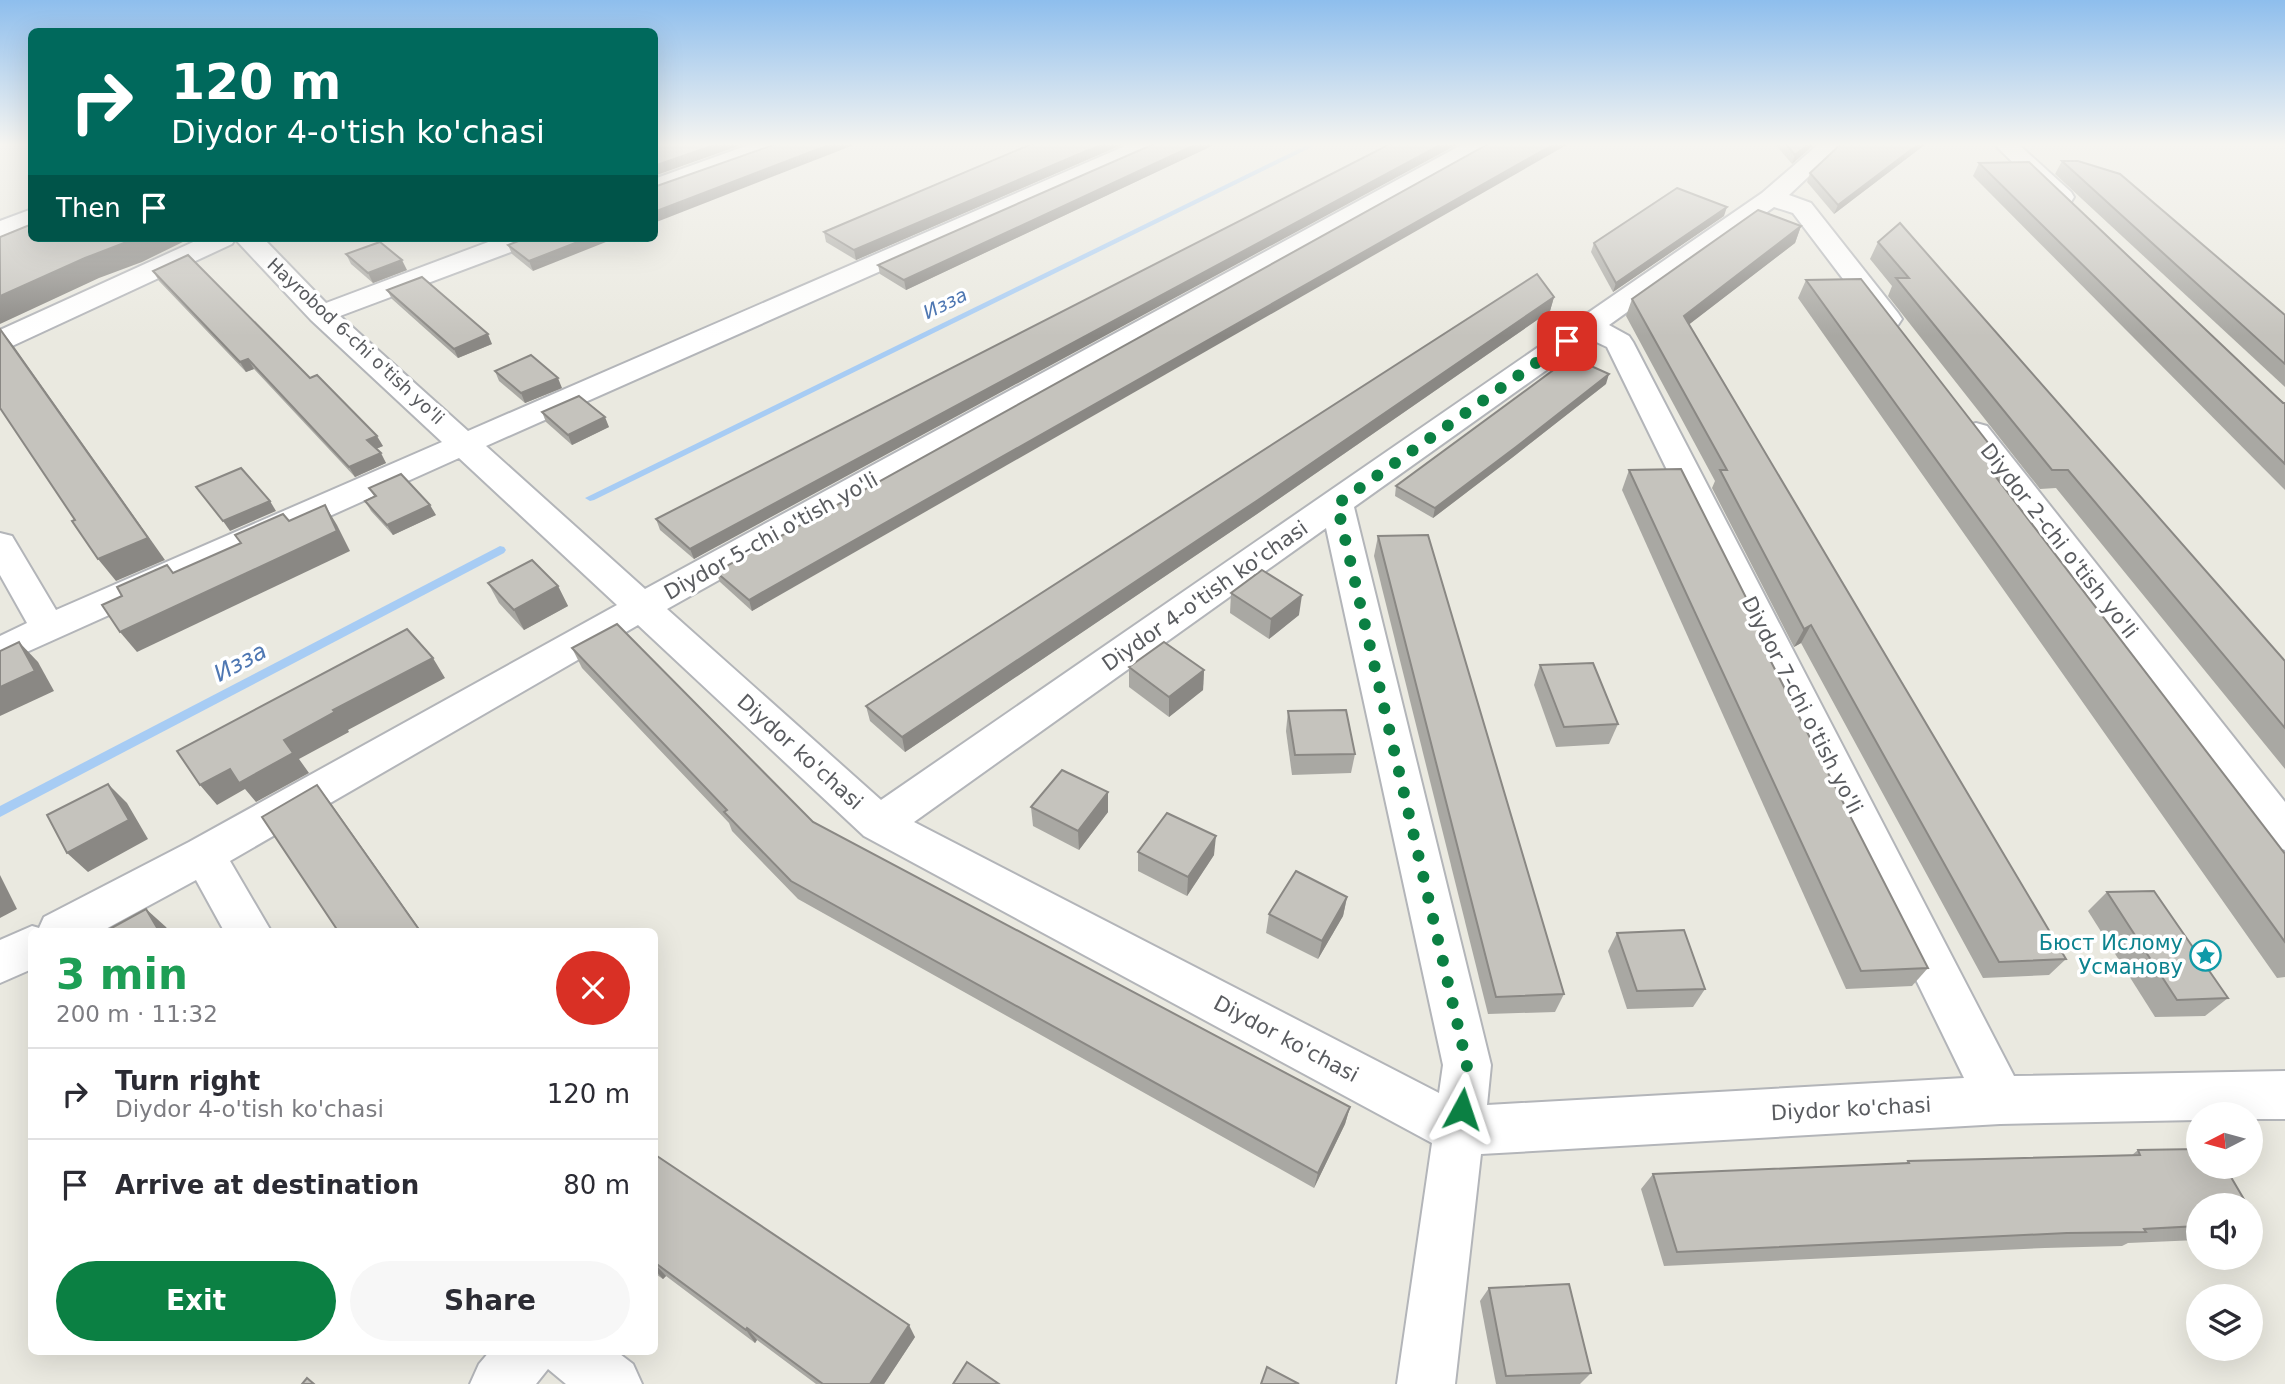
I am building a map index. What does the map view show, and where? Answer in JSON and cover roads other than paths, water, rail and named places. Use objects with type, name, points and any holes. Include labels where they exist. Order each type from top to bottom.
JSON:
[{"type":"street","points":[[0,651],[465,444],[1007,208]]},
{"type":"street","name":"Diydor 5-chi o'tish yo'li","points":[[66,928],[204,855],[642,607],[1365,208]]},
{"type":"street","name":"Diydor 4-o'tish ko'chasi","points":[[879,824],[1757,208]]},
{"type":"street","points":[[1801,208],[1904,340]]},
{"type":"street","points":[[2074,208],[2085,218]]},
{"type":"street","points":[[0,230],[28,219]]},
{"type":"street","points":[[0,341],[214,242]]},
{"type":"street","name":"Hayrobod 6-chi o'tish yo'li","points":[[252,242],[321,314],[465,444]]},
{"type":"street","points":[[321,314],[512,242]]},
{"type":"street","name":"Diydor 7-chi o'tish yo'li","points":[[1588,326],[1619,342],[2000,1100]]},
{"type":"street","name":"Diydor 2-chi o'tish yo'li","points":[[1955,405],[2285,833]]},
{"type":"street","name":"Diydor ko'chasi","points":[[465,444],[879,824],[1460,1131],[2000,1100],[2285,1095]]},
{"type":"street","points":[[1337,504],[1467,1065],[1426,1384]]},
{"type":"street","points":[[0,544],[49,629]]},
{"type":"street","points":[[204,855],[246,928]]},
{"type":"street","points":[[0,963],[28,948]]},
{"type":"street","points":[[499,1384],[524,1355]]},
{"type":"street","points":[[574,1355],[613,1384]]},
{"type":"waterway","name":"Изза","points":[[590,498],[1184,208]]},
{"type":"waterway","name":"Изза","points":[[0,812],[500,550]]},
{"type":"place","name":"Бюст Ислому Усманову","points":[[2206,955]]}]
